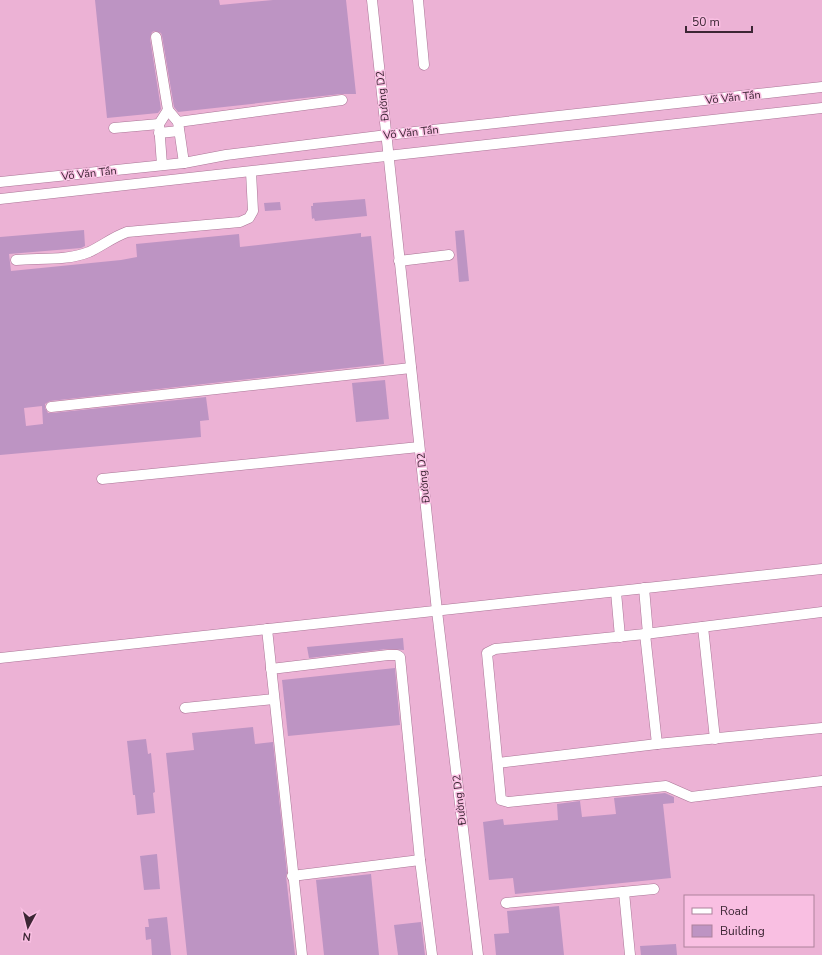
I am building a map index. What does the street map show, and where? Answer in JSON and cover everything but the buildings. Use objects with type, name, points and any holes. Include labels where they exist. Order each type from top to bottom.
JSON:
[{"type":"street","name":"Đường D2","points":[[372,0],[437,611],[478,955]]},
{"type":"street","points":[[418,0],[424,65]]},
{"type":"street","points":[[156,37],[168,110],[179,126],[184,163]]},
{"type":"street","name":"Võ Văn Tần","points":[[0,182],[184,163],[226,155],[387,135],[822,87]]},
{"type":"street","points":[[114,128],[159,128],[179,126],[342,100]]},
{"type":"street","name":"Võ Văn Tần","points":[[0,199],[251,172],[547,137],[822,108]]},
{"type":"street","points":[[162,165],[159,128],[168,110]]},
{"type":"street","points":[[16,260],[70,256],[89,252],[115,236],[127,232],[240,222],[249,218],[253,211],[251,172]]},
{"type":"street","points":[[399,261],[449,255]]},
{"type":"street","points":[[51,407],[411,368]]},
{"type":"street","points":[[102,479],[419,447]]},
{"type":"street","points":[[0,658],[822,569]]},
{"type":"street","points":[[644,588],[657,744]]},
{"type":"street","points":[[616,592],[620,637]]},
{"type":"street","points":[[822,612],[647,634],[495,649],[487,653],[501,800],[508,802],[666,786],[691,796],[822,781]]},
{"type":"street","points":[[703,627],[715,739]]},
{"type":"street","points":[[267,629],[292,876],[302,955]]},
{"type":"street","points":[[271,669],[388,655],[397,655],[400,657],[420,860],[432,955]]},
{"type":"street","points":[[185,708],[274,699]]},
{"type":"street","points":[[498,763],[657,744],[822,728]]},
{"type":"street","points":[[292,876],[420,860]]},
{"type":"street","points":[[506,903],[654,889]]},
{"type":"street","points":[[624,892],[630,955]]}]
